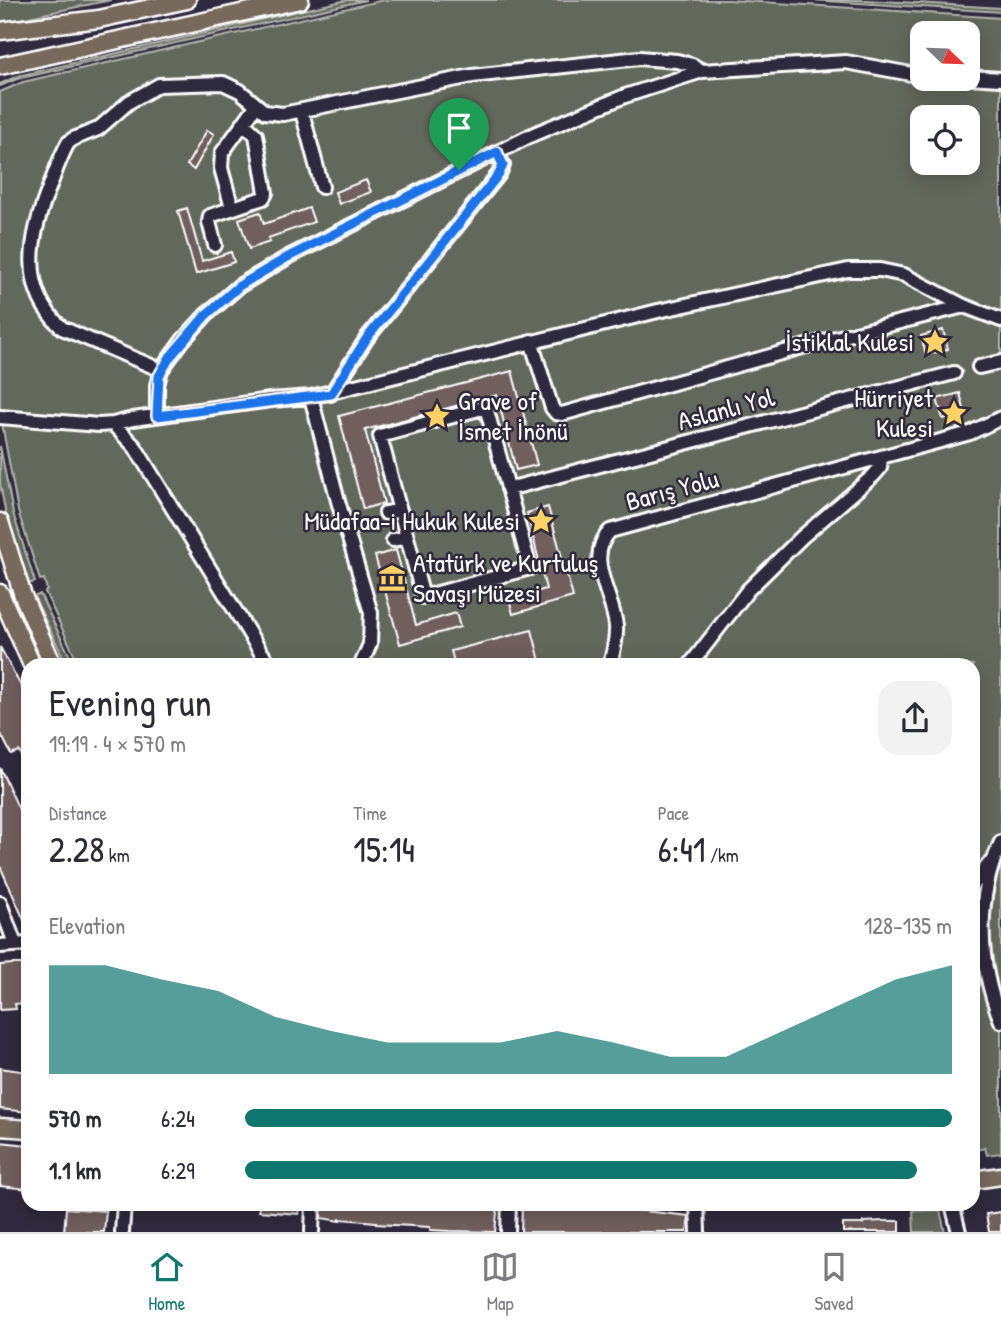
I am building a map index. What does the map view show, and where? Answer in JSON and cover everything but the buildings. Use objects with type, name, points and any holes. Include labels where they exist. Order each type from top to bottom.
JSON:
[{"type":"main road","points":[[0,31],[99,19],[187,0]]},
{"type":"main road","points":[[0,66],[300,0]]},
{"type":"main road","points":[[0,522],[23,596],[50,658]]},
{"type":"main road","points":[[0,593],[29,658]]},
{"type":"main road","points":[[0,1127],[21,1128]]},
{"type":"main road","points":[[980,1179],[1001,1176]]},
{"type":"street","points":[[161,370],[69,332],[50,314],[37,290],[31,268],[32,241],[41,208],[68,143],[97,129],[153,86],[223,83],[240,91],[265,112],[274,114],[302,112],[472,76],[639,58],[677,61],[702,71]]},
{"type":"street","points":[[157,416],[161,370],[206,315],[250,279],[288,257],[534,134],[625,96],[702,71],[846,61],[910,74]]},
{"type":"street","points":[[980,78],[1001,79]]},
{"type":"street","points":[[232,208],[220,161],[225,146],[256,106]]},
{"type":"street","points":[[302,112],[321,187]]},
{"type":"street","points":[[215,245],[210,216],[262,198],[266,193],[256,135],[243,123]]},
{"type":"street","points":[[331,394],[367,338],[499,174],[503,165],[497,152]]},
{"type":"street","points":[[0,420],[113,424],[270,400],[331,394],[531,341],[848,270],[880,270],[904,275],[964,306],[1001,320]]},
{"type":"street","points":[[531,341],[552,408],[556,413],[562,414],[824,341],[964,306]]},
{"type":"street","points":[[979,367],[1001,362]]},
{"type":"street","name":"Aslanlı Yol","points":[[508,489],[954,373]]},
{"type":"street","points":[[311,397],[371,613],[370,644],[364,658]]},
{"type":"street","points":[[486,408],[508,489],[530,568],[478,588],[423,597],[380,436],[486,408]]},
{"type":"street","name":"Barış Yolu","points":[[612,658],[616,622],[598,554],[610,531],[970,433],[1001,418]]},
{"type":"street","points":[[113,424],[135,447],[266,658]]},
{"type":"street","points":[[695,658],[748,590],[802,537],[873,476],[880,468],[881,457]]},
{"type":"street","points":[[386,513],[400,509]]},
{"type":"street","points":[[393,540],[407,537]]},
{"type":"street","points":[[1001,842],[994,858],[982,924],[984,959],[991,994],[1001,1021]]},
{"type":"street","points":[[980,876],[994,858]]},
{"type":"street","points":[[0,903],[21,942]]},
{"type":"street","points":[[0,946],[21,944]]},
{"type":"street","points":[[121,1232],[123,1211]]},
{"type":"street","points":[[312,1232],[313,1211]]},
{"type":"street","points":[[508,1232],[509,1211]]},
{"type":"street","points":[[697,1211],[698,1232]]},
{"type":"street","points":[[954,1211],[959,1232]]},
{"type":"shaded area","points":[[0,0],[111,0],[0,23]]},
{"type":"shaded area","points":[[347,0],[366,0],[17,79],[0,86],[18,76]]},
{"type":"shaded area","points":[[384,0],[730,0],[1001,18],[1001,1153],[987,1155],[985,1148],[980,1149],[980,658],[76,658],[45,592],[47,590],[44,579],[40,580],[18,511],[0,413],[0,92],[23,82]]},
{"type":"shaded area","points":[[810,0],[866,0],[1001,8],[1001,12]]},
{"type":"shaded area","points":[[0,446],[13,513],[35,582],[28,584],[6,515],[0,484]]},
{"type":"shaded area","points":[[40,594],[71,658],[64,658],[34,597]]},
{"type":"shaded area","points":[[913,1211],[940,1211],[945,1232],[914,1232]]},
{"type":"place","name":"İstiklal Kulesi","points":[[935,342]]},
{"type":"place","name":"Hürriyet Kulesi","points":[[954,413]]},
{"type":"place","name":"Grave of İsmet İnönü","points":[[437,416]]},
{"type":"place","name":"Müdafaa-i Hukuk Kulesi","points":[[541,521]]},
{"type":"place","name":"Atatürk ve Kurtuluş Savaşı Müzesi","points":[[392,578]]},
{"type":"route","points":[[497,152],[503,165],[499,174],[367,338],[331,394],[157,416],[161,370],[183,340],[222,299],[288,257],[459,170],[497,152]]}]
